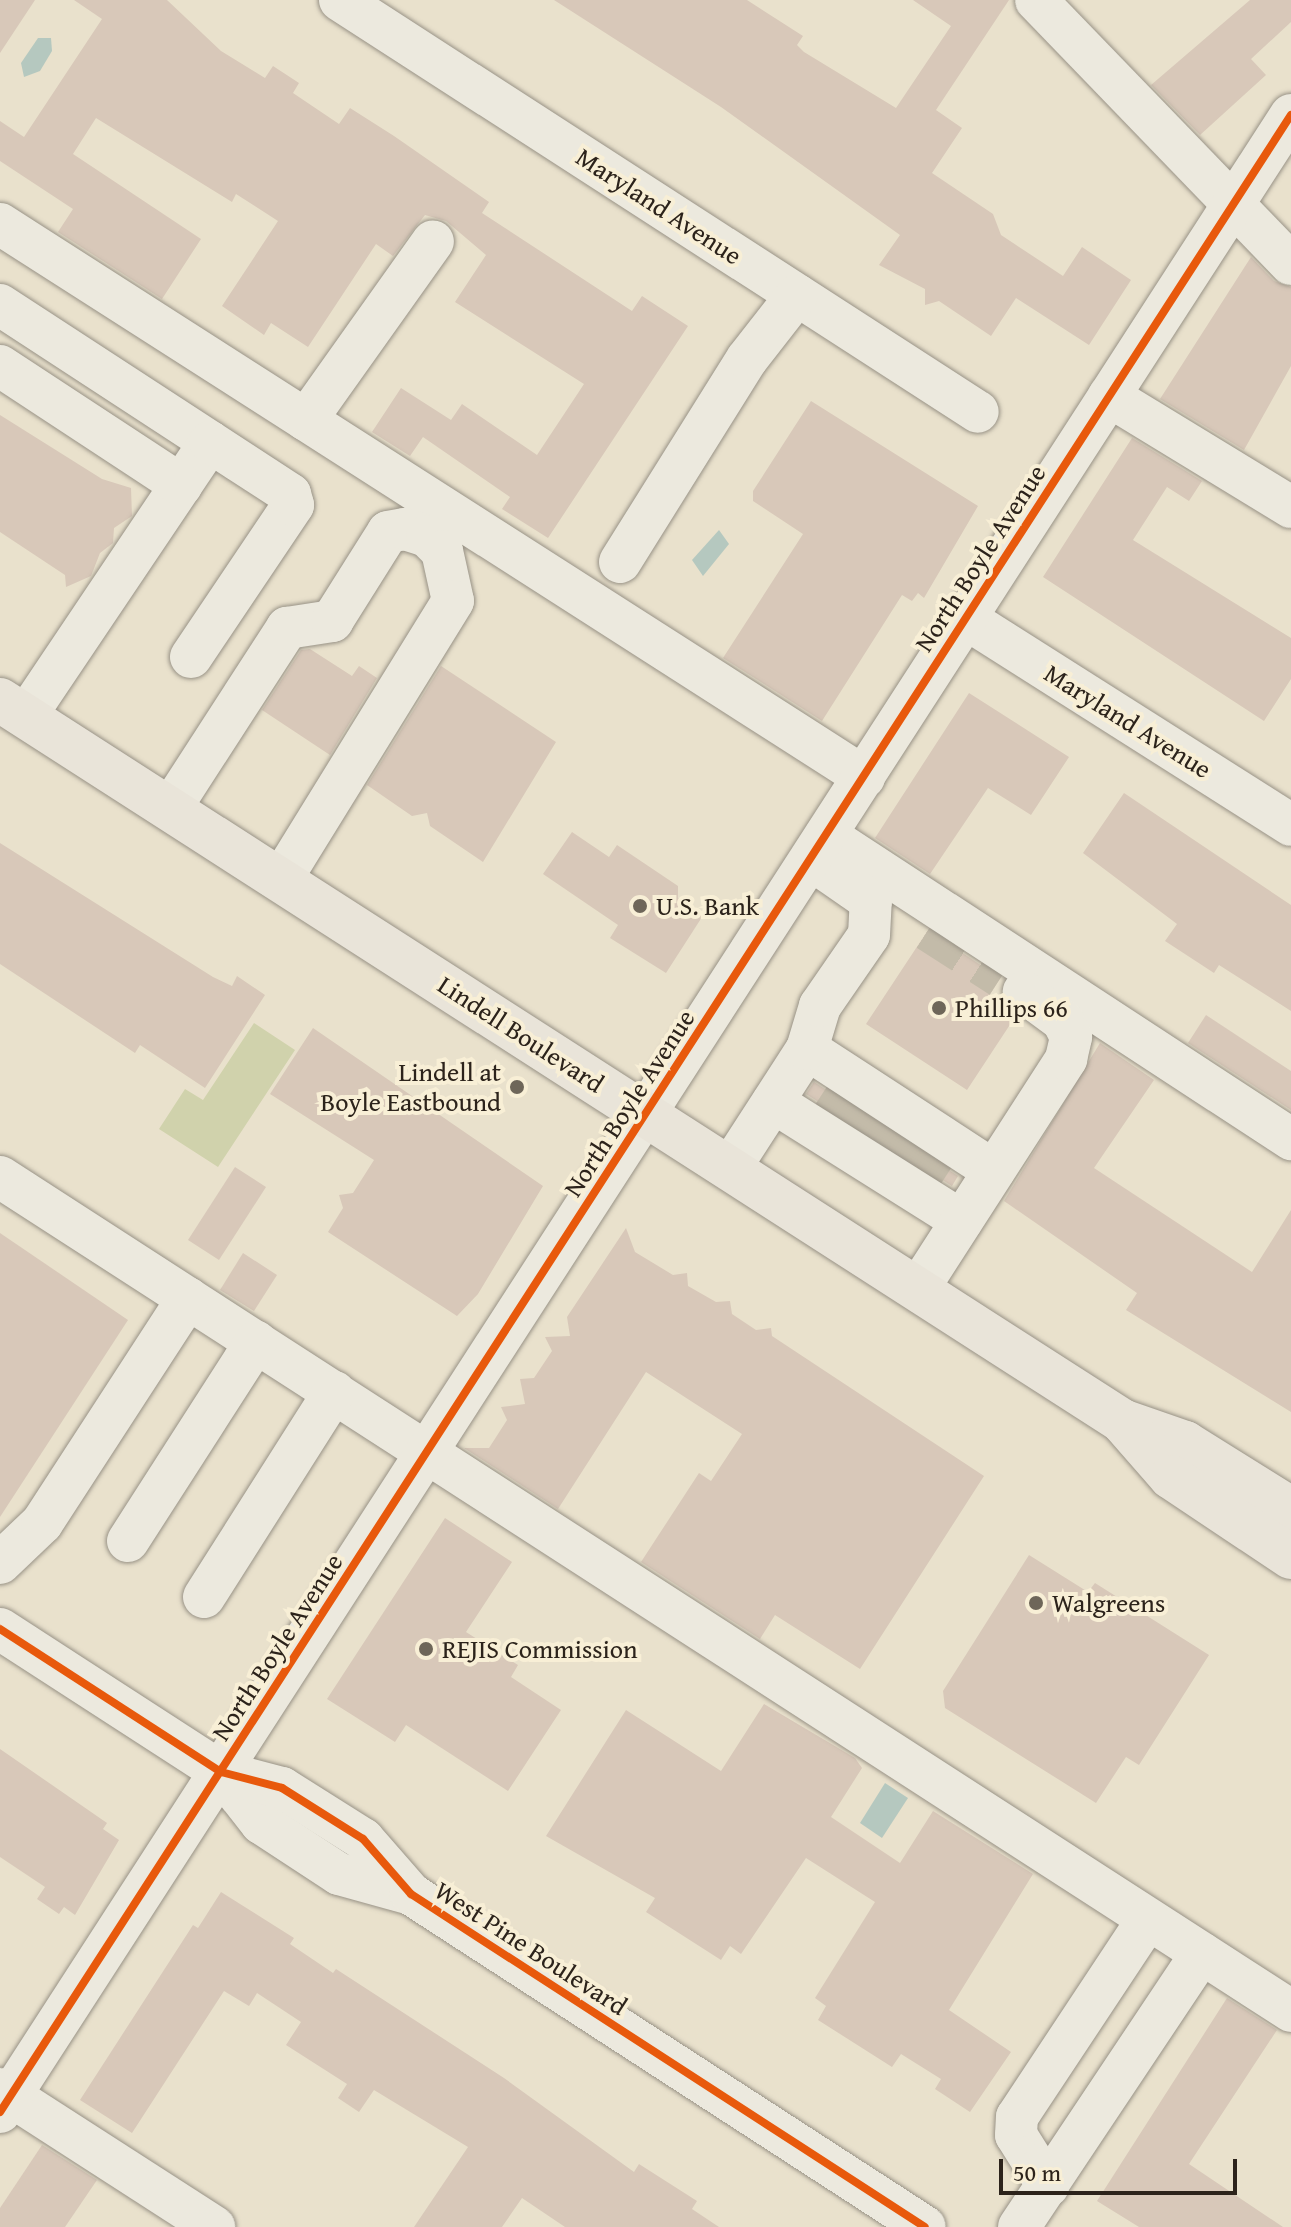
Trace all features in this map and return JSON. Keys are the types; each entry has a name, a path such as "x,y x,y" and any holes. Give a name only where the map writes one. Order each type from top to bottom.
{"main road":[{"name":"Lindell Boulevard","path":"13,708 1122,1421 1185,1443 1291,1509"},
{"name":"Lindell Boulevard","path":"1122,1421 1171,1477 1291,1557"}],"street":[{"name":"Maryland Avenue","path":"340,0 978,412"},
{"path":"1036,0 1291,264"},
{"name":"North Boyle Avenue","path":"4,2099 221,1772 1291,115"},
{"path":"0,224 864,777"},
{"path":"306,420 433,241"},
{"path":"620,562 747,359 797,295"},
{"path":"0,305 290,494 293,505 191,657"},
{"path":"0,366 181,485"},
{"path":"1109,396 1291,507"},
{"path":"13,708 210,442"},
{"path":"170,809 287,628 332,621 388,532 405,529 427,536 442,551 453,601 281,879"},
{"name":"Maryland Avenue","path":"965,618 1291,825"},
{"path":"818,847 871,901 928,930"},
{"path":"818,847 1291,1139"},
{"path":"730,1168 807,1049 820,1006 869,935 871,901"},
{"path":"918,1289 1066,1059 1071,1037 1063,1021 1001,977"},
{"path":"807,1049 962,1221"},
{"path":"773,1102 994,1171"},
{"path":"0,1177 1291,2011"},
{"path":"0,1563 42,1523 188,1298"},
{"path":"128,1541 256,1342"},
{"path":"204,1597 334,1392"},
{"name":"West Pine Boulevard","path":"0,1629 221,1772 282,1788 363,1839 411,1894 925,2227"},
{"path":"1048,2186 1016,2135 1017,2117 1148,1919"},
{"path":"1019,2227 1202,1953"},
{"path":"4,2099 214,2227"}],"green space":[{"path":"254,1023 295,1050 218,1167 159,1129 185,1089 203,1100"}],"shaded area":[{"path":"38,38 51,38 52,51 40,71 24,77 21,63"},
{"path":"719,530 729,544 703,576 692,560"},
{"path":"885,1783 908,1798 882,1838 860,1823"}],"building":[{"path":"0,0 35,0 0,53"},
{"path":"74,0 167,0 221,51 265,78 273,66 299,83 293,93 339,124 350,108 394,136 489,202 482,213 632,311 642,296 688,326 548,538 502,509 510,497 423,437 410,456 372,432 401,388 451,420 462,404 537,455 584,384 455,302 486,255 446,221 425,215 393,256 376,244 308,347 271,323 264,335 222,306 278,221 236,194 232,202 96,118 73,154 201,239 162,299 58,232 73,209 0,161 0,121 24,137 102,19"},
{"path":"554,0 747,0 803,36 797,45 804,52 896,108 951,26 913,0 1009,0 936,110 962,128 932,173 993,214 1001,235 1063,276 1082,247 1131,280 1089,345 1016,298 991,336 939,301 925,305 925,289 879,265 900,235 721,107"},
{"path":"1250,0 1291,0 1291,22 1251,59 1266,75 1200,135 1151,85"},
{"path":"1251,257 1274,281 1291,287 1291,366 1244,450 1160,399"},
{"path":"811,401 978,506 924,598 918,593 912,601 902,595 822,721 723,658 803,534 753,501 753,491"},
{"path":"0,415 102,479 131,488 132,516 114,528 113,543 100,553 91,576 66,587 65,575 0,532"},
{"path":"1132,438 1202,481 1189,501 1167,487 1133,540 1291,638 1291,679 1264,721 1043,577"},
{"path":"310,649 352,676 359,666 377,678 330,755 262,710 301,650"},
{"path":"441,666 556,742 483,862 430,826 427,813 412,816 367,785"},
{"path":"969,693 1069,757 1031,815 988,788 930,874 875,838"},
{"path":"1124,793 1291,905 1291,1011 1219,965 1214,973 1165,941 1177,924 1083,853"},
{"name":"U.S. Bank","path":"572,832 609,857 617,845 678,886 678,898 704,914 666,973 610,938 618,925 543,874"},
{"path":"0,843 213,977 232,986 237,976 265,995 205,1088 140,1045 135,1053 0,964"},
{"name":"Phillips 66","path":"928,930 1000,978 987,999 1015,1017 967,1090 866,1024"},
{"path":"1206,1015 1291,1071 1291,1110 1188,1043"},
{"path":"313,1028 543,1186 478,1294 457,1316 328,1232 343,1208 339,1195 353,1193 374,1160 270,1094"},
{"path":"1100,1043 1154,1080 1094,1168 1252,1272 1291,1210 1291,1412 1126,1310 1137,1293 1004,1201"},
{"path":"814,1082 958,1176 952,1186 806,1094"},
{"path":"235,1167 266,1187 219,1260 188,1240"},
{"path":"626,1228 635,1252 673,1275 687,1273 688,1286 716,1302 730,1301 732,1314 756,1330 771,1328 772,1336 984,1476 860,1669 775,1615 760,1639 641,1562 699,1473 711,1481 742,1434 646,1372 558,1509 464,1448 489,1448 507,1420 501,1407 525,1404 520,1379 534,1378 552,1351 545,1337 570,1336 567,1317"},
{"path":"0,1233 128,1320 0,1517"},
{"path":"243,1253 277,1275 254,1311 220,1290"},
{"name":"REJIS Commission","path":"445,1518 512,1562 466,1632 518,1665 511,1677 561,1710 508,1791 406,1725 395,1742 327,1699"},
{"name":"Walgreens","path":"1029,1555 1088,1592 1095,1583 1209,1655 1139,1765 1126,1757 1096,1803 945,1708 943,1691"},
{"path":"764,1704 855,1758 862,1768 831,1817 900,1863 933,1811 1033,1874 949,2010 1011,2052 970,2112 935,2089 941,2079 901,2054 892,2067 818,2020 826,2006 815,1998 875,1902 806,1858 741,1954 730,1946 721,1960 646,1912 655,1898 546,1836 626,1710 721,1771"},
{"path":"0,1749 107,1823 103,1829 119,1840 75,1915 64,1907 59,1914 37,1899 45,1887 0,1857"},
{"path":"221,1892 294,1938 290,1944 333,1973 336,1969 504,2078 634,2172 639,2164 697,2201 692,2209 719,2227 565,2227 522,2198 502,2227 414,2227 468,2147 374,2090 359,2112 338,2098 347,2084 286,2045 301,2022 257,1993 249,2006 224,1991 132,2133 80,2100 193,1925 198,1928"},
{"path":"1227,1998 1277,2030 1189,2164 1283,2227 1139,2227 1097,2201"},
{"path":"42,2145 97,2180 65,2227 0,2227 0,2208"}],"tunnel":[{"path":"928,930 1001,977"},
{"path":"829,1122 848,1093"},
{"path":"859,1141 878,1112"},
{"path":"888,1160 907,1131"},
{"path":"919,1179 938,1150"}],"cycle path":[{"path":"0,2112 1291,115"},
{"path":"0,1629 221,1772 282,1788 363,1839 411,1894 925,2227"}],"place":[{"name":"U.S. Bank","path":"640,906"},
{"name":"Phillips 66","path":"939,1008"},
{"name":"Lindell at Boyle Eastbound","path":"517,1087"},
{"name":"Walgreens","path":"1036,1603"},
{"name":"REJIS Commission","path":"426,1649"}]}
